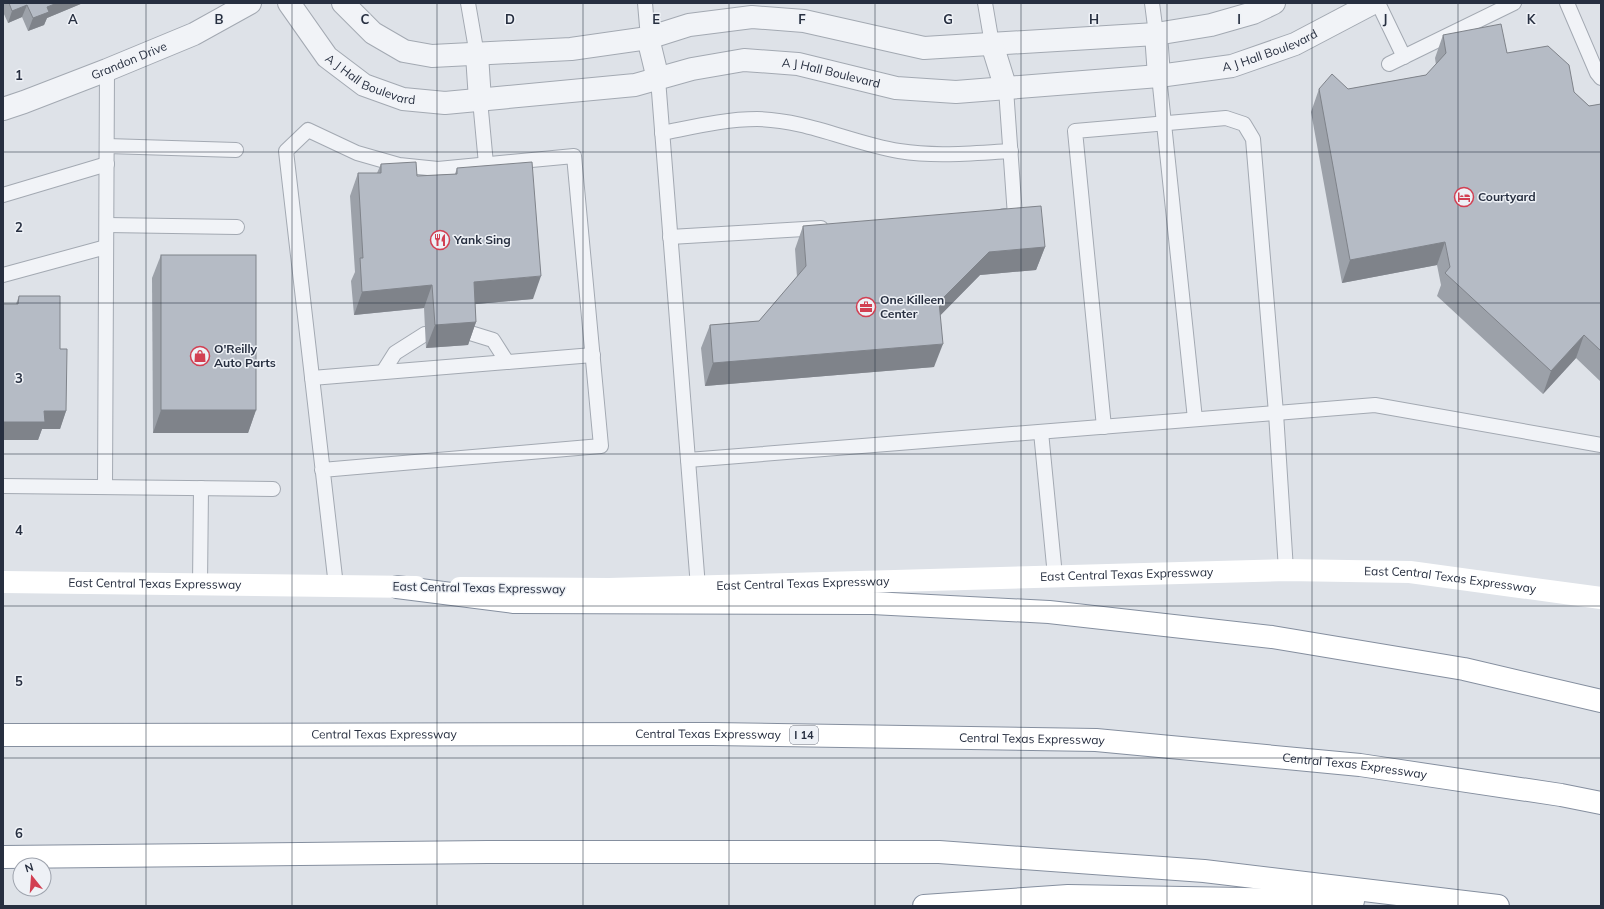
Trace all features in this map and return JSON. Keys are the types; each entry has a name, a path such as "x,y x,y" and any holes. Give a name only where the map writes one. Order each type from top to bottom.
{"main road":[{"name":"East Central Texas Expressway","path":"3,582 609,589 1286,570 1410,572 1601,598"},
{"path":"397,587 514,602 872,603 1049,612 1272,637 1464,669 1601,701"},
{"name":"Central Texas Expressway","path":"3,735 712,734 1096,740 1360,765 1561,795 1601,803"},
{"path":"3,857 487,852 939,852 1204,871 1489,904"},
{"path":"924,906 1068,896 1489,904"}],"street":[{"name":"Grandon Drive","path":"3,109 107,70 194,34 250,3"},
{"name":"A J Hall Boulevard","path":"289,3 327,57 364,85 404,99 445,103 636,85 692,69 744,60 798,64 896,88 956,92 1160,76 1239,64 1295,44 1373,3"},
{"path":"343,3 373,33 404,51 432,56 477,55 571,49 648,38 689,25 752,17 804,21 924,48 1156,34 1211,25 1253,13 1274,3"},
{"path":"1156,34 1160,76"},
{"path":"648,38 658,79"},
{"path":"992,44 1006,89"},
{"path":"477,55 480,100"}],"lane":[{"path":"468,3 477,55"},
{"path":"645,3 648,38"},
{"path":"985,3 992,44"},
{"path":"1152,3 1156,34"},
{"path":"1378,3 1404,57"},
{"path":"1389,64 1514,3"},
{"path":"1568,3 1597,73 1601,78"},
{"path":"105,487 107,70"},
{"path":"1160,76 1195,419"},
{"path":"658,79 698,587"},
{"path":"992,217 1015,216 1006,89"},
{"path":"480,100 486,164"},
{"path":"1104,427 1075,131 1226,118 1244,124 1253,138 1276,413 1286,570"},
{"path":"662,133 722,122 758,120 803,124 898,151 946,155 1011,151"},
{"path":"322,470 601,446 574,156 438,168 399,164 357,153 308,130 286,151 322,470 336,586"},
{"path":"107,146 236,150"},
{"path":"3,195 107,164"},
{"path":"107,225 236,227"},
{"path":"670,237 835,227"},
{"path":"3,275 106,246"},
{"path":"467,332 493,340 506,362"},
{"path":"383,372 395,353 425,334"},
{"path":"312,378 593,355"},
{"path":"688,460 1375,405 1601,445"},
{"path":"1041,432 1055,576"},
{"path":"3,486 273,489"},
{"path":"200,584 201,488"}],"building":[{"path":"9,3 57,3 47,7 49,12 33,18 27,5 12,11"},
{"name":"Courtyard","path":"1501,24 1507,53 1548,46 1569,65 1574,92 1589,106 1601,104 1601,351 1584,335 1551,371 1445,273 1450,267 1445,242 1350,260 1319,89 1332,74 1348,89 1426,75 1446,53 1443,35"},
{"name":"Yank Sing","path":"416,162 417,176 457,174 457,168 532,162 541,276 474,282 476,322 435,325 432,285 362,292 360,258 363,258 358,173 381,173 381,164"},
{"name":"One Killeen Center","path":"1041,206 1045,247 989,252 939,302 943,344 713,363 710,325 759,321 806,266 803,226"},
{"name":"O'Reilly Auto Parts","path":"161,255 256,255 256,410 161,410"},
{"path":"19,296 60,296 60,349 67,349 66,411 44,411 45,422 3,422 3,304 18,304"}],"place":[{"name":"Courtyard","path":"1464,197"},
{"name":"Yank Sing","path":"440,240"},
{"name":"One Killeen Center","path":"866,307"},
{"name":"O'Reilly Auto Parts","path":"200,356"}]}
